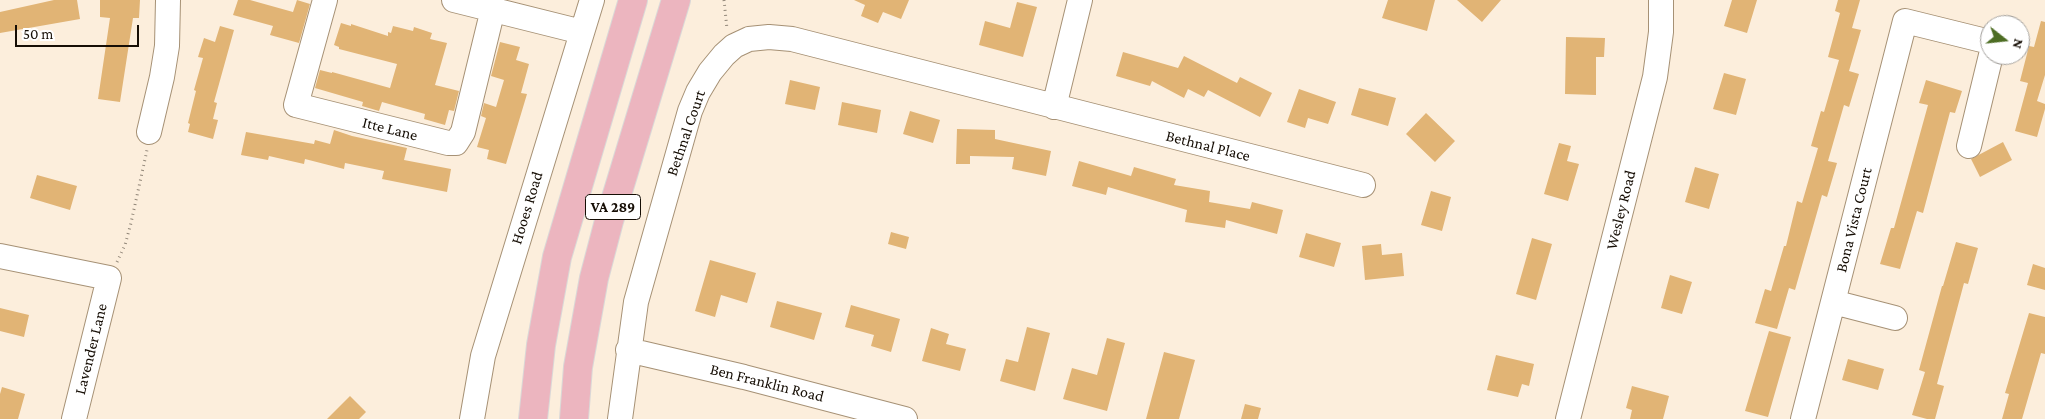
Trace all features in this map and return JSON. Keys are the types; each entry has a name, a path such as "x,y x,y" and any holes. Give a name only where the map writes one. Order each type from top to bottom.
{"main road":[{"name":"VA 289","path":"533,419 541,345 557,257 633,0"},
{"name":"VA 289","path":"574,419 578,368 594,278 609,221 676,0"}],"street":[{"path":"149,132 166,54 168,0"},
{"name":"Itte Lane","path":"325,0 296,105 448,143 456,142 463,132 493,10"},
{"path":"454,0 582,32"},
{"name":"Hooes Road","path":"472,419 483,356 592,0"},
{"path":"1054,107 1080,0"},
{"name":"Wesley Road","path":"1568,419 1655,77 1662,32 1661,0"},
{"name":"Bona Vista Court","path":"1803,419 1905,21 1980,40"},
{"name":"Bethnal Court","path":"620,419 628,350 644,268 690,111 698,92 710,72 730,49 749,39 769,36 792,39 882,63"},
{"name":"Bethnal Place","path":"882,63 1363,185"},
{"path":"1969,146 1989,65"},
{"path":"0,256 108,278"},
{"name":"Lavender Lane","path":"74,419 108,278"},
{"path":"1833,302 1895,318"},
{"name":"Ben Franklin Road","path":"628,350 744,376 906,419"}],"path":[{"path":"724,0 730,49"},
{"path":"108,278 125,244 143,173 149,132"}],"building":[{"path":"54,0 77,0 80,19 0,33 0,12"},
{"path":"100,0 140,0 139,18 133,18 120,102 98,99 110,18 100,17"},
{"path":"238,0 250,0 293,12 297,0 310,4 299,43 270,35 273,26 233,15"},
{"path":"854,0 909,0 901,19 883,12 878,23 861,16 865,5"},
{"path":"1388,0 1435,0 1427,31 1382,18"},
{"path":"1457,0 1501,0 1482,22"},
{"path":"1732,0 1757,0 1747,33 1724,26"},
{"path":"1838,0 1860,0 1852,28 1861,30 1849,71 1859,74 1849,107 1844,105 1828,161 1837,163 1827,197 1822,195 1795,290 1789,288 1777,329 1755,323 1765,289 1771,291 1784,246 1786,246 1797,201 1802,203 1818,148 1811,146 1821,111 1824,112 1839,60 1828,57 1840,13 1835,11"},
{"path":"1017,2 1037,7 1023,57 979,45 985,21 1010,28"},
{"path":"2041,21 2045,22 2045,75 2037,101 2045,104 2045,109 2037,137 2015,131 2028,83 2020,81 2024,65 2030,65 2030,46 2034,47"},
{"path":"341,23 351,26 351,24 388,36 388,32 391,33 393,26 413,31 414,27 432,33 430,39 447,43 435,85 459,91 454,111 449,110 445,125 424,119 425,114 382,102 379,111 362,106 363,102 315,88 320,70 390,88 397,64 339,49 339,47 334,45"},
{"path":"220,26 234,30 214,102 217,103 213,119 218,120 213,139 188,132 190,124 188,123 196,91 194,90 203,58 198,57 204,38 215,42"},
{"path":"1566,37 1605,38 1604,57 1596,57 1596,95 1565,94"},
{"path":"500,42 520,47 516,60 529,64 521,93 527,94 506,164 487,159 489,150 477,147 486,118 481,116 484,103 496,107 504,80 491,76"},
{"path":"1123,52 1178,68 1184,56 1237,83 1240,77 1272,93 1260,117 1208,90 1204,97 1188,89 1184,98 1152,81 1150,86 1116,76"},
{"path":"1724,73 1746,79 1736,115 1713,109"},
{"path":"790,80 820,87 815,110 785,104"},
{"path":"1926,80 1962,91 1955,113 1950,112 1923,213 1917,211 1900,269 1880,264 1891,228 1894,228 1928,105 1919,103"},
{"path":"1359,88 1396,98 1388,126 1351,115"},
{"path":"1299,89 1336,102 1328,124 1308,118 1305,128 1287,122"},
{"path":"842,102 881,110 877,133 838,125"},
{"path":"910,111 940,120 933,143 903,134"},
{"path":"1426,113 1455,141 1435,162 1406,134"},
{"path":"957,129 995,130 995,139 1051,151 1046,176 1012,169 1014,157 970,156 970,164 956,164"},
{"path":"334,130 352,136 407,148 404,160 451,169 447,192 382,179 384,171 345,163 344,169 305,159 304,164 269,156 268,160 241,155 246,132 314,144 315,140 330,144"},
{"path":"2003,142 2012,160 1980,177 1971,159"},
{"path":"1559,143 1571,146 1567,161 1579,164 1568,201 1544,194"},
{"path":"1079,161 1131,176 1134,167 1176,179 1174,185 1210,191 1209,202 1250,209 1252,202 1283,210 1277,234 1226,220 1225,228 1185,222 1187,210 1108,187 1106,195 1072,186"},
{"path":"1695,167 1719,174 1709,209 1685,202"},
{"path":"37,175 77,186 70,210 30,198"},
{"path":"1431,191 1451,197 1442,231 1421,225"},
{"path":"891,232 909,237 906,249 888,244"},
{"path":"1306,233 1341,243 1334,267 1299,257"},
{"path":"1532,238 1552,244 1536,300 1516,294"},
{"path":"1956,242 1978,248 1968,284 1964,283 1937,384 1944,386 1935,419 1927,419 1912,415 1925,372 1919,370"},
{"path":"1381,244 1382,255 1402,253 1404,276 1365,280 1362,246"},
{"path":"710,260 756,273 747,303 721,295 715,317 695,311"},
{"path":"2033,264 2045,268 2045,290 2027,285"},
{"path":"1670,275 1692,282 1682,314 1661,308"},
{"path":"777,301 822,313 814,340 770,327"},
{"path":"851,305 900,319 891,352 871,346 874,335 845,327"},
{"path":"0,308 29,315 24,337 0,331"},
{"path":"2029,313 2045,317 2045,354 2041,353 2022,419 2002,419 2009,394 2005,393"},
{"path":"1027,327 1050,333 1035,391 1000,381 1006,359 1018,362"},
{"path":"931,328 949,334 946,344 966,349 960,371 922,361"},
{"path":"1769,331 1791,337 1768,417 1745,411"},
{"path":"1107,338 1125,343 1107,411 1063,399 1072,368 1097,375"},
{"path":"1164,352 1195,360 1179,419 1146,419"},
{"path":"1496,355 1534,364 1529,386 1522,384 1518,397 1487,390"},
{"path":"1848,359 1884,369 1878,390 1842,380"},
{"path":"1632,386 1669,396 1663,419 1630,419 1632,410 1626,408"},
{"path":"2,387 25,394 18,419 0,419 0,394"},
{"path":"350,396 366,412 359,419 327,419"},
{"path":"1245,404 1261,408 1258,419 1241,419"}]}
